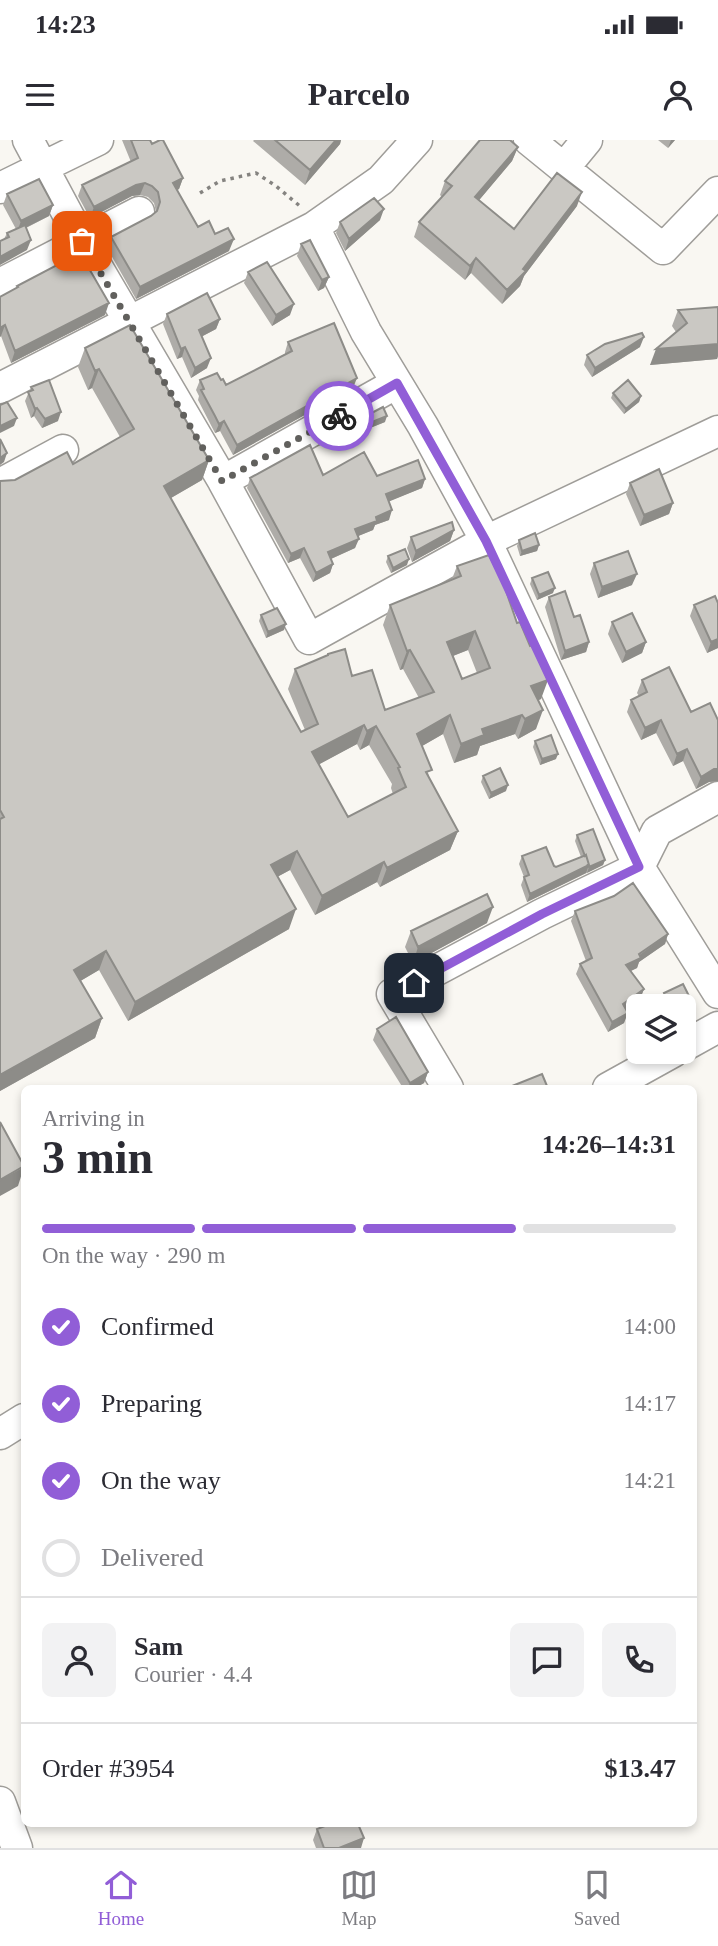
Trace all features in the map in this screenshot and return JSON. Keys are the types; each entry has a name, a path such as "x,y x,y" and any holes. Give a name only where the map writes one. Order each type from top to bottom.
{"street":[{"path":"28,140 82,241 222,481 309,639 486,541 718,431"},
{"path":"0,188 98,140"},
{"path":"0,388 319,224 380,180 417,140"},
{"path":"530,140 663,249 718,191"},
{"path":"564,168 587,140"},
{"path":"0,284 139,212"},
{"path":"319,224 366,332 486,541 639,867 718,993"},
{"path":"222,481 397,383"},
{"path":"0,484 63,450"},
{"path":"446,1085 392,994 542,914 639,867 657,831 718,797"},
{"path":"696,1039 718,1027"},
{"path":"613,1085 651,1064"},
{"path":"0,1434 21,1421"},
{"path":"0,1802 17,1848"}],"path":[{"path":"200,193 220,181 256,173 276,186 319,224"}],"building":[{"path":"131,140 150,140 152,144 163,140 183,178 173,183 198,227 209,221 215,234 228,228 234,239 140,287 111,237 157,211 160,202 158,192 145,183 136,185 94,207 82,185 138,158"},
{"path":"275,140 336,140 310,170"},
{"path":"480,140 510,140 518,147 475,197 514,229 557,173 582,192 523,269 526,271 507,290 476,258 470,266 419,222 452,186 445,181"},
{"path":"39,179 53,205 21,221 7,194"},
{"path":"374,198 384,209 349,239 340,222"},
{"path":"25,225 31,240 0,257 0,241 9,237 7,233"},
{"path":"310,240 329,277 322,280 301,244"},
{"path":"80,253 109,303 15,351 5,325 0,328 0,297"},
{"path":"267,262 294,304 276,315 248,272"},
{"path":"207,293 220,319 199,330 211,358 195,368 185,347 181,349 167,314"},
{"path":"718,307 718,344 656,349 687,323 678,310"},
{"path":"334,323 357,378 237,445 224,421 219,424 201,390 204,389 200,380 217,373 226,385 292,351 288,342"},
{"path":"130,325 209,460 164,486 301,732 318,724 295,669 328,654 345,649 352,676 372,670 385,710 434,692 410,650 407,651 390,605 461,576 457,566 489,555 504,585 517,623 520,622 548,680 531,686 543,710 525,719 522,715 482,729 484,735 461,744 450,715 417,734 432,770 426,772 458,831 387,868 384,862 322,896 297,851 271,865 296,909 135,1002 106,951 74,970 102,1018 0,1075 0,819 4,817 0,810 0,481 15,480 67,452 73,464 134,429 99,369 95,371 85,348","holes":["475,631 490,668 462,679 447,642","364,725 367,731 376,726 400,767 398,768 406,787 348,817 312,752"]},
{"path":"642,333 644,337 595,368 587,355 605,344"},
{"path":"49,380 61,412 45,419 37,408 35,409 28,392 33,390 31,387"},
{"path":"628,380 641,396 626,409 613,393"},
{"path":"7,402 17,418 0,426 0,405"},
{"path":"383,407 387,416 367,424 364,417"},
{"path":"0,439 7,453 0,458"},
{"path":"310,445 323,475 364,452 377,476 418,460 425,479 386,494 392,510 376,517 377,521 355,529 359,539 328,552 333,564 316,573 304,548 291,554 250,478"},
{"path":"659,469 673,503 644,515 630,483"},
{"path":"452,522 454,530 416,551 411,537"},
{"path":"535,533 539,545 522,551 519,540"},
{"path":"405,549 409,559 393,568 388,556"},
{"path":"628,551 637,574 602,587 594,563"},
{"path":"548,572 555,588 539,595 532,578"},
{"path":"565,591 574,617 580,615 589,642 565,651 549,597"},
{"path":"715,596 718,603 718,639 711,642 694,605"},
{"path":"277,608 286,624 268,632 261,615"},
{"path":"632,613 646,642 626,652 612,622"},
{"path":"669,667 691,712 710,703 718,720 718,769 701,777 687,749 677,754 661,720 645,728 631,700 647,692 642,680"},
{"path":"551,735 558,754 542,759 535,741"},
{"path":"500,768 508,785 491,793 483,776"},
{"path":"593,829 605,860 589,867 577,835"},
{"path":"546,847 556,867 586,855 589,865 530,894 524,877 529,875 522,856"},
{"path":"633,883 668,934 639,954 641,958 626,965 644,989 637,994 626,994 626,1002 623,1004 626,1014 612,1022 580,964 592,958 575,911 614,896"},
{"path":"487,894 493,907 418,947 411,931"},
{"path":"683,984 688,994 665,994"},
{"path":"396,1017 428,1072 410,1083 377,1029"},
{"path":"542,1074 547,1085 514,1085"},
{"path":"0,1122 21,1160 21,1168 0,1180"},
{"path":"359,1827 364,1838 339,1848 324,1848 317,1829"}],"way so far":[{"path":"82,241 222,481 339,416"}],"route":[{"path":"339,416 397,383 486,541 639,867 542,914 414,983"}]}
